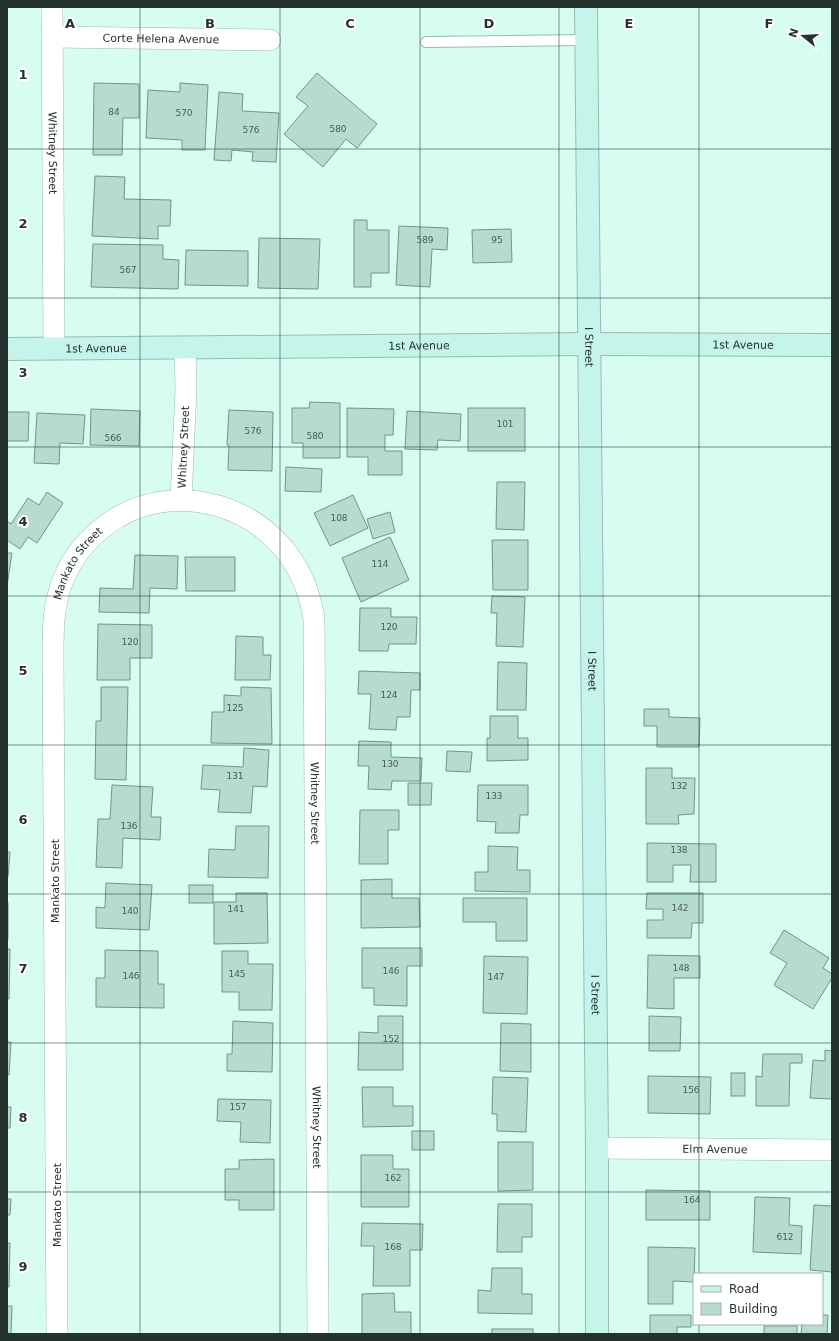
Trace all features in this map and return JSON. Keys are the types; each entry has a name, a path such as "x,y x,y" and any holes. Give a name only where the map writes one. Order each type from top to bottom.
{"street":[{"name":"Whitney Street","path":"52,7 54,348"},
{"name":"I Street","path":"586,7 597,1148 597,1334"},
{"name":"Corte Helena Avenue","path":"52,36 270,40"},
{"name":"1st Avenue","path":"7,349 184,349 589,344 832,345"},
{"name":"Whitney Street","path":"184,349 186,390 181,499 202,501 223,506 249,519 277,540 298,568 311,601 314,618 318,1334"},
{"name":"Mankato Street","path":"57,1334 53,622 56,603 70,566 80,550 93,535 114,520 143,506 162,501 181,499"},
{"name":"Elm Avenue","path":"597,1148 832,1150"}],"lane":[{"path":"426,42 586,40"}],"building":[{"path":"317,73 377,124 357,148 346,139 323,167 284,134 308,106 296,97"},
{"path":"94,83 139,84 139,118 123,118 122,155 93,155"},
{"path":"180,83 208,85 205,150 182,150 182,140 146,138 148,90 180,92"},
{"path":"219,92 243,94 242,111 279,113 276,162 252,161 253,152 232,150 231,161 214,160"},
{"path":"95,176 125,177 124,199 171,200 170,226 158,226 158,239 92,236"},
{"path":"354,220 367,220 367,230 389,230 389,273 371,273 371,287 354,287"},
{"path":"399,226 448,228 447,250 432,249 430,287 396,285"},
{"path":"511,229 512,262 473,263 472,230"},
{"path":"259,238 320,239 318,289 258,288"},
{"path":"93,244 163,245 163,259 179,260 178,289 91,287"},
{"path":"186,250 248,251 248,286 185,285"},
{"path":"310,402 340,403 340,458 303,458 303,443 292,443 292,408 309,408"},
{"path":"347,408 394,409 393,435 385,435 385,451 402,451 402,475 368,475 368,457 347,457"},
{"path":"468,408 525,408 525,451 468,451"},
{"path":"91,409 140,411 139,446 90,445"},
{"path":"229,410 273,412 272,471 228,470 229,445 227,445"},
{"path":"407,411 461,414 460,441 438,440 437,450 405,449"},
{"path":"7,412 29,412 28,441 7,441"},
{"path":"37,413 85,415 83,444 60,443 59,464 34,463"},
{"path":"286,467 322,469 321,492 285,491"},
{"path":"497,482 525,482 524,530 496,529"},
{"path":"47,492 63,503 37,543 28,537 20,549 7,540 7,521 11,524 28,498 39,505"},
{"path":"353,495 368,528 330,546 314,513"},
{"path":"390,512 395,532 373,539 367,519"},
{"path":"390,537 409,580 361,602 342,558"},
{"path":"492,540 528,540 528,590 493,590"},
{"path":"7,553 12,553 7,586"},
{"path":"135,555 178,556 177,589 150,588 149,613 99,612 100,588 133,589"},
{"path":"185,557 235,557 235,591 186,591"},
{"path":"492,596 525,597 523,647 496,646 497,613 491,613"},
{"path":"360,608 391,608 391,617 417,617 416,644 389,644 388,651 359,651"},
{"path":"98,624 152,625 152,658 130,658 130,680 97,680"},
{"path":"236,636 263,637 263,655 271,655 270,680 235,680"},
{"path":"498,662 527,663 526,710 497,710"},
{"path":"359,671 420,673 420,690 411,690 410,717 397,717 396,730 369,729 371,694 358,694"},
{"path":"101,687 128,687 126,780 95,779 96,721 101,721"},
{"path":"241,687 271,688 272,744 211,743 212,712 224,712 224,695 241,696"},
{"path":"644,709 669,709 669,717 700,718 699,747 657,747 657,726 644,726"},
{"path":"490,716 518,716 518,738 528,738 528,760 487,761 487,738 490,738"},
{"path":"359,741 391,742 391,757 422,758 421,781 392,781 391,790 368,789 369,766 358,766"},
{"path":"244,748 269,750 267,787 253,786 251,813 218,812 220,790 201,789 203,765 243,767"},
{"path":"447,751 472,752 470,772 446,771"},
{"path":"646,768 672,768 672,778 695,778 694,814 678,815 679,824 646,824"},
{"path":"408,783 432,783 431,805 408,805"},
{"path":"112,785 153,787 151,817 161,817 160,840 123,838 122,868 96,867 98,819 110,819"},
{"path":"478,785 528,785 528,815 520,815 519,833 495,833 496,822 477,821"},
{"path":"360,810 399,810 399,830 388,830 388,864 359,864"},
{"path":"236,826 269,826 268,878 208,877 209,849 235,850"},
{"path":"647,843 716,844 716,882 690,882 691,865 673,865 673,882 647,882"},
{"path":"488,846 518,847 517,870 530,870 530,892 475,891 475,872 488,872"},
{"path":"7,852 10,852 8,877 7,877"},
{"path":"392,879 392,898 419,898 420,927 361,928 361,880"},
{"path":"106,883 152,885 149,930 96,928 96,907 105,908"},
{"path":"189,885 213,885 213,903 189,903"},
{"path":"236,893 267,893 268,943 214,944 214,902 236,902"},
{"path":"647,893 703,893 703,923 692,923 691,938 647,938 647,920 663,920 663,909 646,909"},
{"path":"463,898 527,898 527,941 496,941 496,922 463,922"},
{"path":"8,903 8,939 7,939"},
{"path":"784,930 829,958 823,968 832,974 832,978 813,1009 774,985 787,963 770,953"},
{"path":"362,948 422,948 422,966 407,966 407,1006 374,1005 374,988 362,988"},
{"path":"7,949 10,949 9,999 7,999"},
{"path":"105,950 158,951 158,984 164,984 164,1008 96,1007 96,978 105,978"},
{"path":"222,951 248,951 248,964 273,964 272,1010 239,1010 239,992 222,992"},
{"path":"648,955 700,956 700,978 674,978 674,1009 647,1008"},
{"path":"484,956 528,957 527,1014 483,1013"},
{"path":"378,1016 403,1016 403,1070 358,1070 359,1032 378,1033"},
{"path":"649,1016 681,1017 680,1051 649,1051"},
{"path":"233,1021 273,1023 272,1072 227,1071 227,1054 232,1054"},
{"path":"501,1023 531,1024 531,1072 500,1071"},
{"path":"7,1042 11,1042 9,1075 7,1075"},
{"path":"825,1050 832,1051 832,1099 810,1098 813,1060 825,1061"},
{"path":"763,1054 802,1054 802,1063 790,1063 789,1106 756,1106 756,1076 762,1077"},
{"path":"731,1073 745,1073 745,1096 731,1096"},
{"path":"648,1076 711,1077 710,1114 648,1113"},
{"path":"493,1077 528,1078 526,1132 497,1131 497,1114 492,1114"},
{"path":"362,1087 393,1087 393,1106 413,1106 413,1126 363,1127"},
{"path":"218,1099 271,1100 270,1143 240,1142 241,1122 217,1121"},
{"path":"7,1107 11,1107 10,1128 7,1128"},
{"path":"412,1131 434,1131 434,1150 412,1150"},
{"path":"498,1142 533,1142 533,1190 498,1191"},
{"path":"361,1155 393,1155 393,1169 409,1169 409,1207 361,1207"},
{"path":"274,1159 274,1210 239,1210 239,1200 225,1200 225,1169 239,1169 239,1160"},
{"path":"646,1190 710,1191 710,1220 646,1220"},
{"path":"755,1197 790,1198 789,1225 802,1226 801,1254 753,1252"},
{"path":"7,1199 11,1199 10,1215 7,1215"},
{"path":"498,1204 532,1204 532,1237 522,1237 522,1252 497,1252"},
{"path":"814,1205 832,1206 832,1272 810,1270"},
{"path":"362,1223 423,1224 422,1250 410,1250 410,1286 373,1286 374,1246 361,1246"},
{"path":"7,1243 10,1243 9,1287 7,1287"},
{"path":"648,1247 695,1248 693,1282 673,1281 673,1304 648,1304"},
{"path":"492,1268 522,1268 522,1294 532,1294 532,1314 478,1313 478,1290 491,1291"},
{"path":"394,1293 395,1312 411,1312 411,1334 362,1334 362,1294"},
{"path":"7,1306 12,1306 11,1334 7,1334"},
{"path":"650,1315 691,1315 691,1327 677,1327 677,1334 650,1334"},
{"path":"823,1315 828,1315 827,1334 801,1334 802,1325 823,1325"},
{"path":"764,1326 797,1326 797,1334 764,1334"},
{"path":"492,1329 533,1329 533,1334 492,1334"}]}
